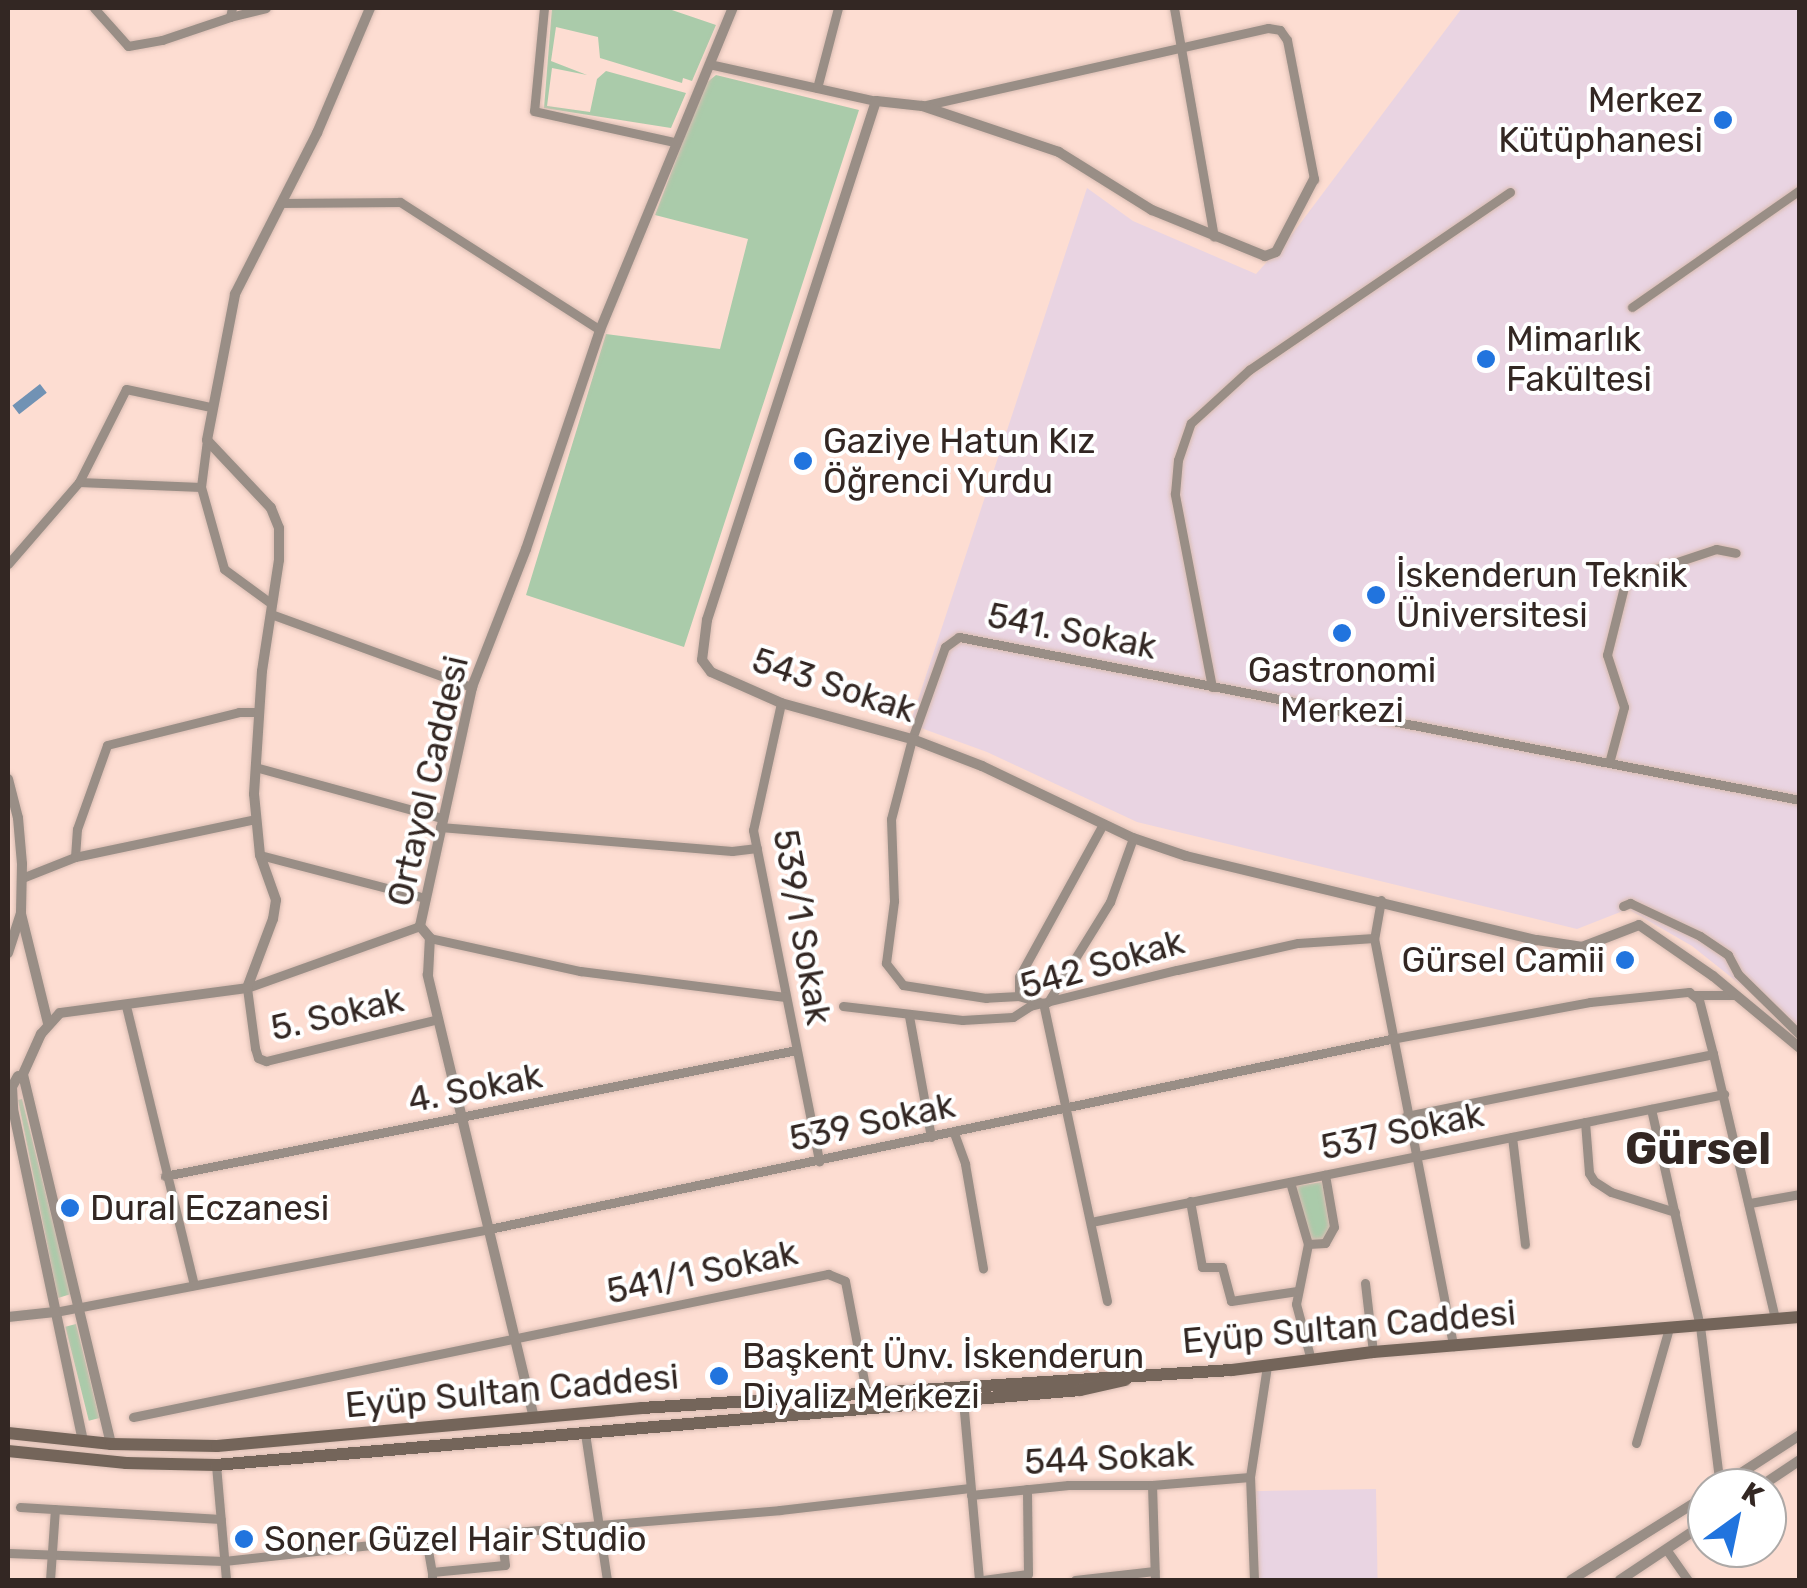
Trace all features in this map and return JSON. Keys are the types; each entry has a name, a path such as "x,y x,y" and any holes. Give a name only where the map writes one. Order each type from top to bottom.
{"main road":[{"name":"Eyüp Sultan Caddesi","path":"8,1434 111,1444 218,1446 866,1392 1268,1366 1373,1352 1800,1318"},
{"path":"8,1451 126,1464 216,1466 1080,1390 1130,1376"}],"street":[{"path":"94,8 128,46 162,40 231,12 266,8"},
{"path":"370,8 351,59 234,294 211,407 201,487 224,569 272,609 472,687"},
{"path":"544,8 534,110 674,142"},
{"name":"Ortayol Caddesi","path":"534,1418 428,976 430,938 420,926 472,687 526,549 600,330 674,142 733,8"},
{"path":"817,88 838,8"},
{"path":"1174,8 1214,237"},
{"path":"710,64 876,101 922,106 1059,152 1152,210 1265,256 1276,252 1314,179 1287,40 1280,30 1268,28 922,106"},
{"name":"543 Sokak","path":"876,101 707,620 702,660 711,672 781,702 912,739 982,766 1132,838 1186,856 1537,940 1582,947 1638,926 1735,995 1800,1048"},
{"path":"1632,307 1800,190"},
{"path":"1212,688 1175,494 1178,460 1191,423 1249,370 1510,192"},
{"path":"282,204 400,202 600,330"},
{"path":"8,564 79,482 126,389 211,407"},
{"path":"207,440 276,517 280,540 258,712 255,768 260,855 275,908 246,988"},
{"path":"79,482 201,487"},
{"path":"1609,763 1624,707 1607,655 1626,579 1716,549 1736,553"},
{"name":"541. Sokak","path":"1046,1002 1019,996 986,998 903,985 886,963 894,901 891,820 912,739 945,647 959,637 1800,800"},
{"name":"539/1 Sokak","path":"781,702 753,830 820,1162"},
{"path":"75,857 78,829 101,751 107,745 239,712 258,712"},
{"path":"255,768 441,822 732,851 756,848"},
{"path":"8,779 22,878 21,913 48,1024"},
{"path":"22,878 75,857 255,819"},
{"path":"1019,996 1019,978 1103,824"},
{"path":"1107,1301 1046,1002 1110,902 1132,838"},
{"path":"260,855 425,898"},
{"path":"1381,900 1374,938 1454,1346"},
{"path":"1623,906 1630,903 1728,955 1738,974 1800,1035"},
{"path":"8,953 21,913"},
{"path":"83,1442 13,1109 16,1074 48,1024 64,1012 246,988 420,926"},
{"path":"430,938 580,971 786,997"},
{"name":"542 Sokak","path":"843,1006 909,1016 1012,1017 1046,1002 1298,944 1374,938"},
{"name":"5. Sokak","path":"246,988 255,1048 258,1058 266,1062 438,1019"},
{"name":"539 Sokak","path":"54,1312 820,1162 1391,1039 1590,1002 1735,995"},
{"path":"1696,997 1724,1094 1775,1320"},
{"path":"126,1006 194,1284"},
{"path":"909,1016 931,1137"},
{"name":"4. Sokak","path":"165,1176 796,1050"},
{"path":"1406,1116 1713,1054"},
{"path":"16,1074 81,1308 111,1444"},
{"name":"537 Sokak","path":"1092,1222 1724,1094"},
{"path":"1651,1110 1700,1326 1717,1468"},
{"path":"1585,1122 1589,1173 1594,1182 1611,1192 1675,1212"},
{"path":"954,1133 965,1164 984,1268"},
{"path":"1512,1136 1525,1244"},
{"path":"1308,1244 1325,1242 1334,1227 1325,1175"},
{"path":"1290,1182 1308,1244 1297,1291 1311,1360"},
{"path":"1750,1203 1800,1194"},
{"path":"1190,1201 1202,1267 1222,1268 1231,1300 1297,1291"},
{"name":"541/1 Sokak","path":"518,1340 834,1275 846,1281 866,1392"},
{"path":"1365,1283 1373,1352"},
{"path":"8,1317 54,1312"},
{"path":"1636,1444 1669,1328"},
{"path":"133,1417 518,1340"},
{"path":"1254,1580 1250,1478 1268,1366"},
{"path":"963,1400 981,1580 1028,1574 1027,1489"},
{"path":"585,1433 607,1580"},
{"path":"1749,1468 1800,1434"},
{"path":"216,1466 226,1580"},
{"name":"544 Sokak","path":"432,1576 505,1565 501,1533 971,1491 1250,1478"},
{"path":"1074,1580 1155,1576 1152,1485"},
{"path":"20,1508 220,1519"},
{"path":"1572,1580 1687,1508"},
{"path":"50,1580 48,1556 55,1510"},
{"path":"1620,1580 1687,1535"},
{"path":"8,1554 224,1561 426,1538 432,1576"},
{"path":"1666,1549 1688,1580"}],"shaded area":[{"name":"İskenderun Teknik Üniversitesi","path":"1462,8 1799,8 1799,1040 1761,1001 1692,946 1628,909 1577,929 1137,822 987,752 910,724 1087,188 1133,221 1256,274 1293,233"},
{"path":"1376,1489 1378,1580 1253,1580 1251,1491"}],"green space":[{"path":"552,8 666,8 716,25 692,81 683,78 682,83 600,58 598,37 556,27 551,61 587,75 552,68 547,106 590,112 597,79 606,71 686,93 671,128 544,108"},
{"path":"716,75 859,110 684,647 526,595 606,334 720,349 748,239 655,215 705,84"},
{"path":"22,1099 71,1294 58,1298 18,1100"},
{"path":"1322,1182 1330,1229 1325,1239 1311,1241 1296,1186"},
{"path":"76,1324 99,1418 89,1421 65,1327"}],"water":[{"path":"40,384 47,393 19,414 12,406"}],"place":[{"name":"Merkez Kütüphanesi","path":"1723,120"},
{"name":"Mimarlık Fakültesi","path":"1486,359"},
{"name":"Gaziye Hatun Kız Öğrenci Yurdu","path":"803,461"},
{"name":"İskenderun Teknik Üniversitesi","path":"1376,595"},
{"name":"Gastronomi Merkezi","path":"1342,633"},
{"name":"Gürsel Camii","path":"1625,960"},
{"name":"Dural Eczanesi","path":"70,1208"},
{"name":"Başkent Ünv. İskenderun Diyaliz Merkezi","path":"719,1376"},
{"name":"Soner Güzel Hair Studio","path":"244,1539"}],"district":[{"name":"Gürsel","path":"1698,1149"}]}
